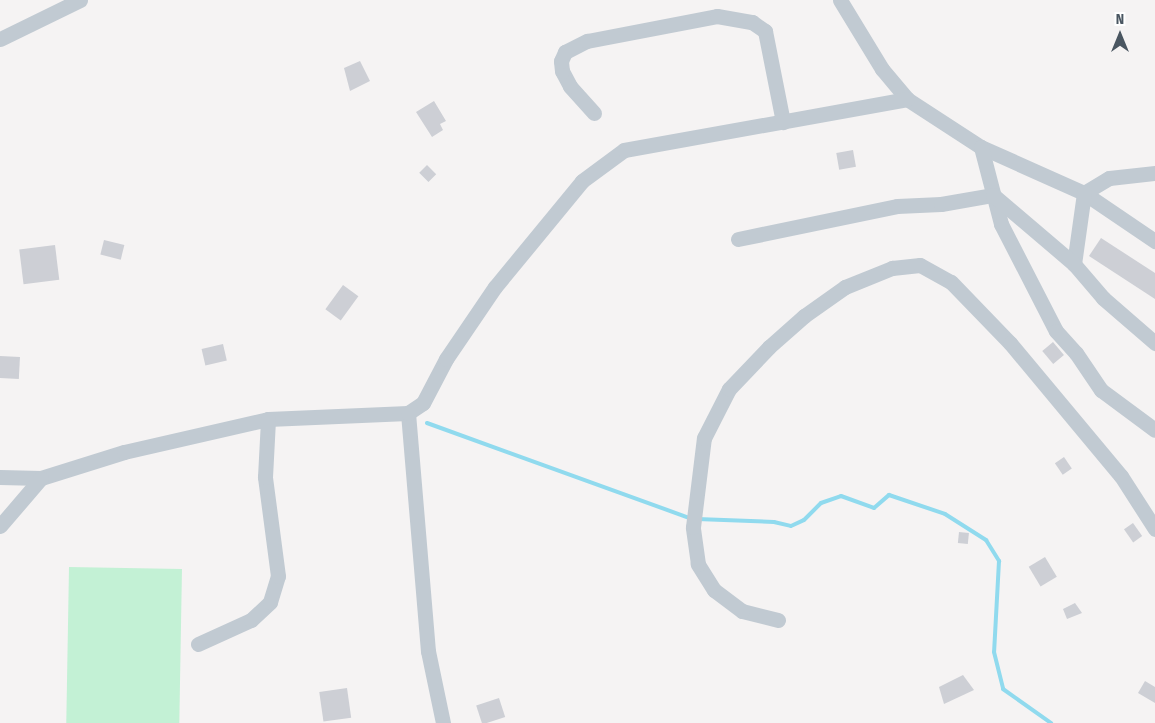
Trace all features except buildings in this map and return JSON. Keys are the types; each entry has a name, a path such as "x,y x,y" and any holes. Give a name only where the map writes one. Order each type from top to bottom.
{"street":[{"path":"0,40 80,0"},
{"path":"840,0 882,69 907,99 981,147 1084,193 1155,241"},
{"path":"594,113 570,86 562,71 560,61 565,52 587,41 718,16 752,22 765,32 783,122"},
{"path":"0,478 41,478 124,452 268,420 408,413 423,402 467,326 495,288 582,181 610,160 639,146 907,99"},
{"path":"981,147 1001,224 1056,331 1076,353 1101,390 1155,430"},
{"path":"1084,193 1109,178 1155,174"},
{"path":"1074,264 1084,193"},
{"path":"738,239 896,206 940,204 993,195"},
{"path":"993,195 1074,264 1103,298 1155,343"},
{"path":"778,620 742,611 714,590 698,564 693,527 697,481 704,438 729,389 746,370 804,316 845,288 892,268 920,265 951,282 1010,343 1121,476 1153,523"},
{"path":"408,413 428,651 443,723"},
{"path":"198,644 251,620 270,602 278,576 265,477 268,420"},
{"path":"0,526 41,478"}],"green space":[{"path":"69,567 182,569 179,723 66,723"}],"waterway":[{"path":"427,423 690,518"},
{"path":"697,519 774,522 791,526 804,520 821,503 841,496 874,508 889,495 945,514 986,540 999,561 994,652 1003,689 1051,723"}]}
